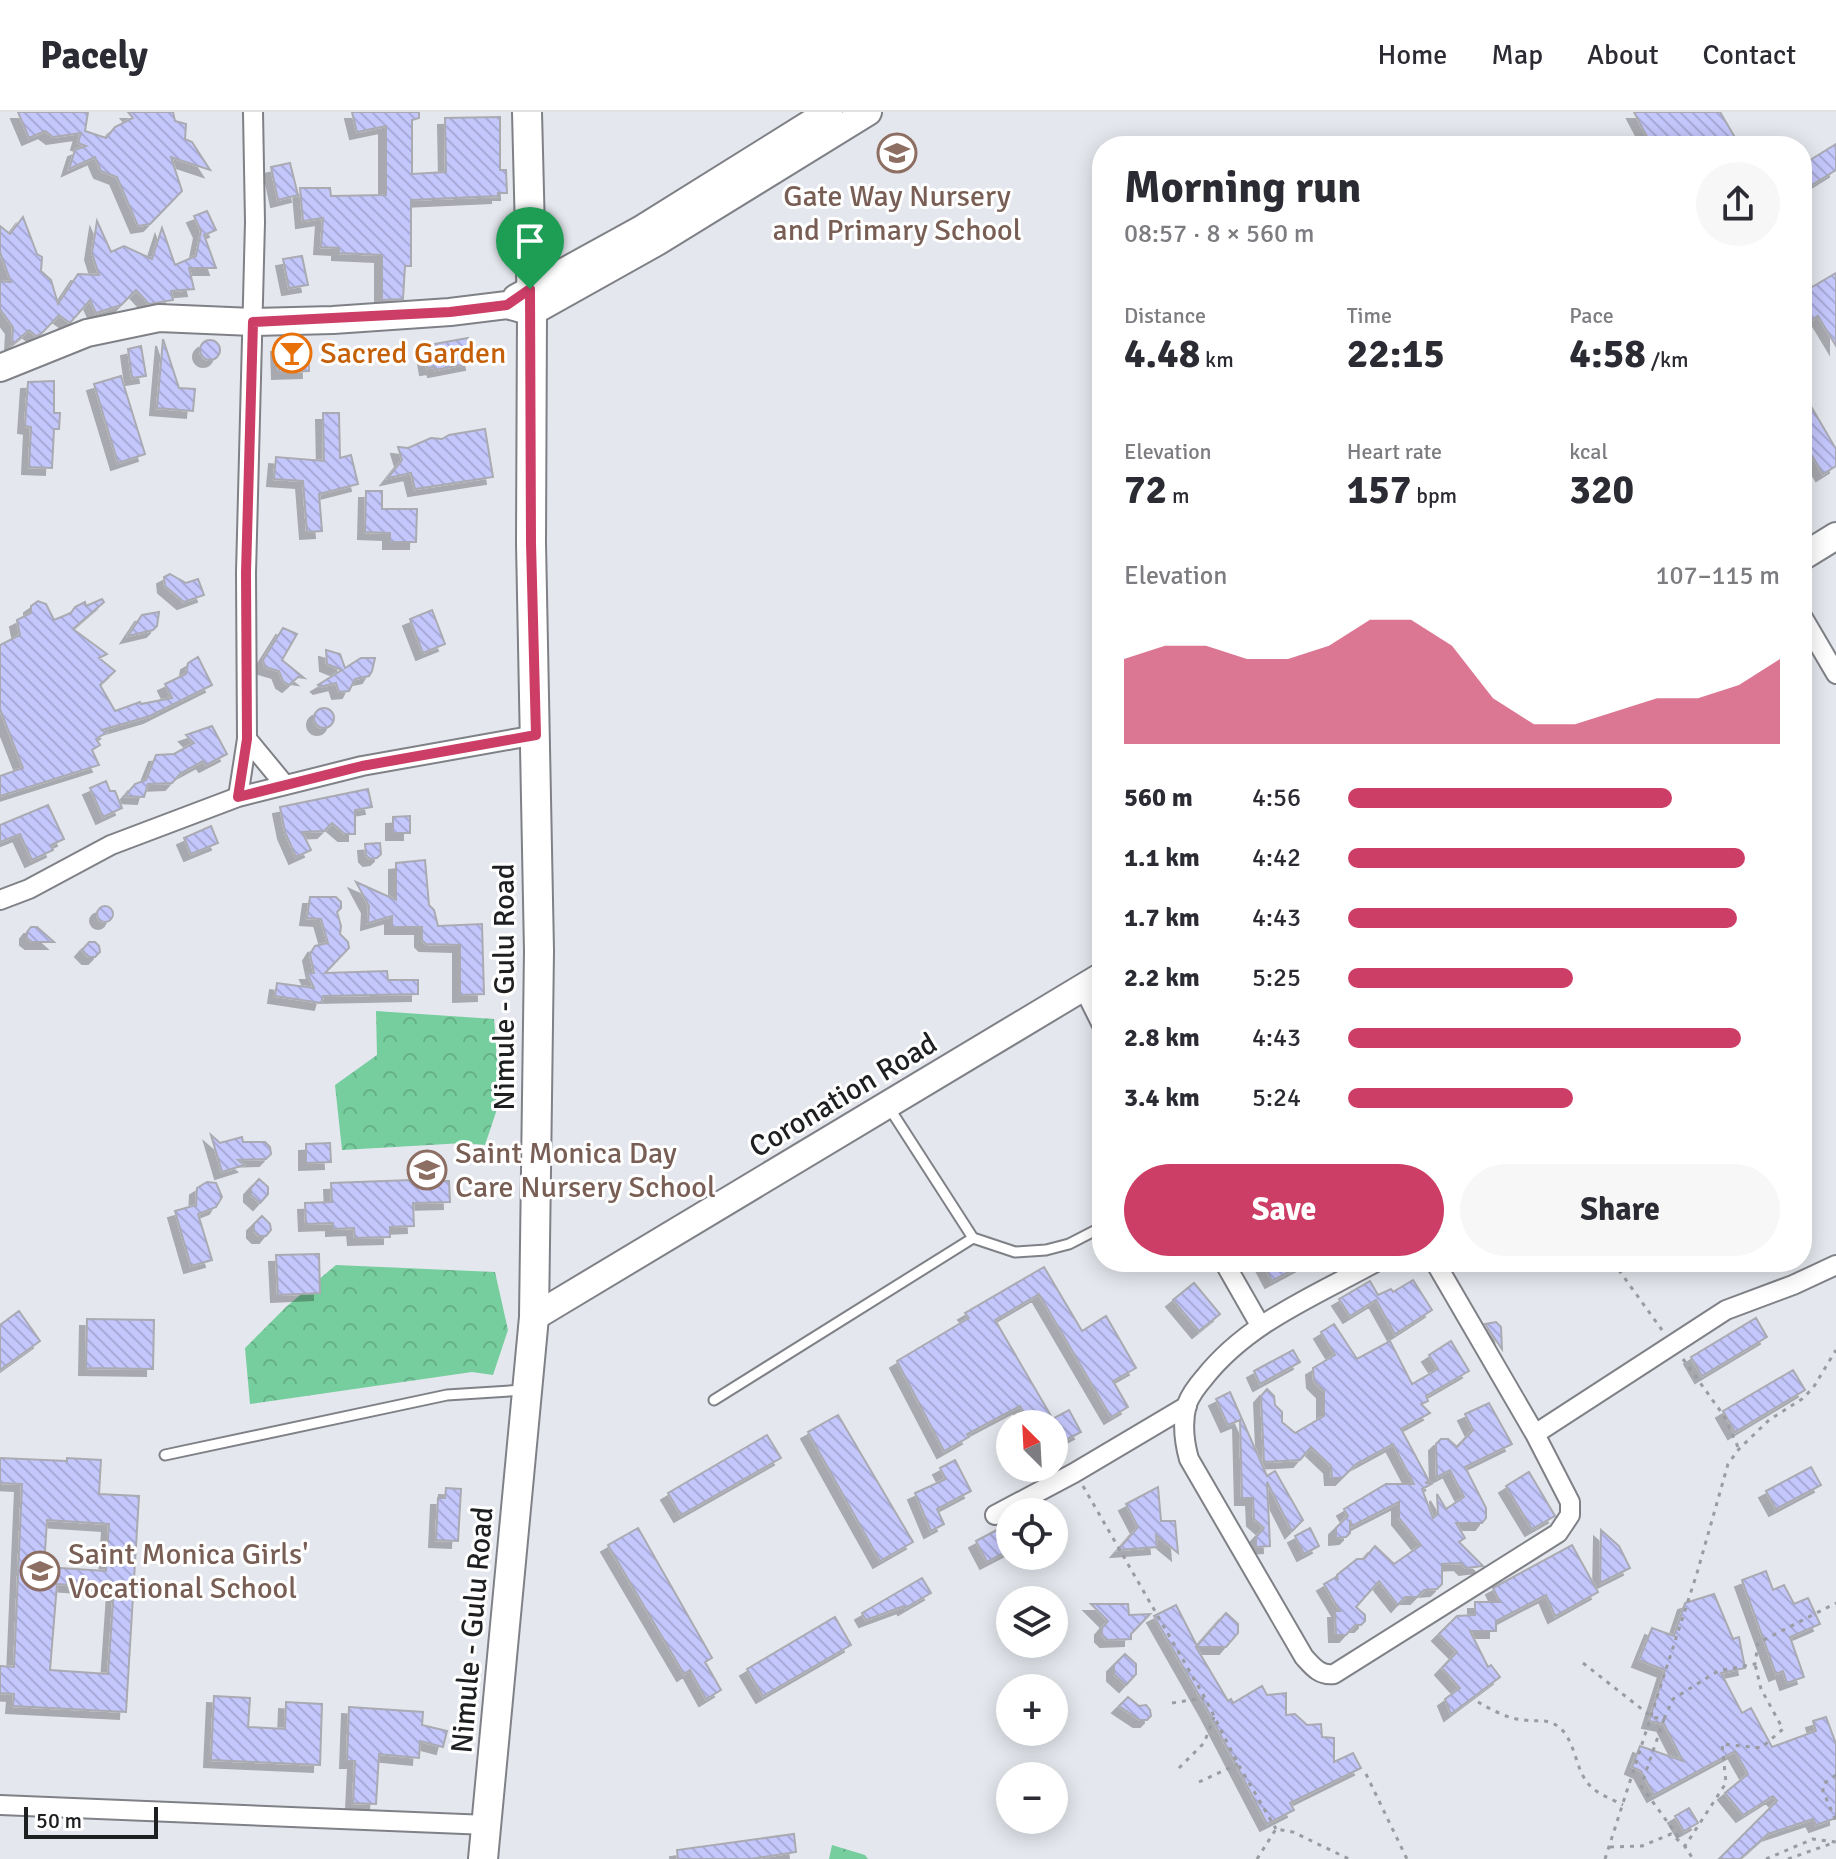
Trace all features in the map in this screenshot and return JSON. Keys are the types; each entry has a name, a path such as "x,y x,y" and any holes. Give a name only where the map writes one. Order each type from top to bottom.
{"main road":[{"name":"Nimule - Gulu Road","path":"483,1859 534,1317 539,951 523,302 527,112"}],"street":[{"path":"238,797 247,739 246,573 255,222 253,112"},
{"path":"523,302 829,112"},
{"path":"0,368 87,333 159,318 253,322 436,313 523,302 657,242 868,112"},
{"path":"1812,551 1836,536"},
{"path":"1812,633 1836,674"},
{"path":"0,900 29,889 111,845 238,797 362,766 536,735"},
{"path":"247,739 285,785"},
{"name":"Coronation Road","path":"534,1317 1092,983"},
{"path":"1535,1434 1726,1310 1836,1265"},
{"path":"1230,1272 1260,1325"},
{"path":"1358,1272 1260,1325 1230,1348 1192,1393 1184,1428 1189,1459 1304,1657 1316,1671 1328,1675 1558,1533 1570,1515 1570,1502 1535,1434 1441,1272"},
{"path":"995,1515 1074,1473 1187,1406"},
{"path":"0,1805 488,1825"}],"lane":[{"path":"888,1106 973,1238 1015,1252 1046,1250 1069,1244 1092,1232"},
{"path":"714,1400 973,1238"},
{"path":"165,1455 447,1395 529,1389"}],"path":[{"path":"1605,1859 1697,1573 1728,1464 1769,1420 1802,1399 1813,1388 1836,1350"},
{"path":"1074,1473 1205,1698 1238,1764 1276,1829 1293,1832 1349,1859"},
{"path":"1685,1846 1726,1783 1722,1744 1761,1748 1783,1729 1761,1689 1755,1664 1758,1643 1836,1603"},
{"path":"1583,1663 1652,1717 1664,1719"},
{"path":"1693,1859 1641,1786 1673,1699 1718,1671 1755,1664"},
{"path":"1172,1703 1205,1698"},
{"path":"1478,1702 1495,1712 1524,1721 1540,1719 1559,1728 1566,1735 1590,1787 1623,1805"},
{"path":"1179,1768 1204,1743 1214,1717"},
{"path":"1199,1782 1238,1764"},
{"path":"1366,1774 1407,1859"},
{"path":"1836,1775 1823,1784 1823,1791 1836,1821"},
{"path":"1257,1859 1276,1829"},
{"path":"1610,1847 1642,1846 1671,1834 1685,1846"},
{"path":"1766,1859 1813,1839 1833,1843"},
{"path":"1788,1859 1833,1843"}],"green space":[{"path":"376,1011 494,1019 500,1100 485,1145 464,1143 342,1150 335,1085 377,1055"},
{"path":"336,1265 495,1272 508,1330 493,1375 472,1372 250,1404 245,1348 286,1307"},
{"path":"832,1845 865,1855 868,1859 829,1859"}],"building":[{"path":"18,112 88,112 85,131 106,138 115,127 133,118 128,112 173,112 175,121 186,124 185,139 192,142 210,170 171,157 182,191 150,224 138,226 117,177 101,171 95,157 69,169 75,150 86,146 78,143 81,133 53,137 45,131 29,138"},
{"path":"352,112 419,112 419,118 412,120 412,174 446,172 445,118 500,117 500,170 506,170 507,193 411,200 411,266 405,266 403,299 382,300 382,255 339,253 339,248 321,247 323,218 303,221 300,188 330,188 331,196 386,195 386,126 357,132"},
{"path":"1634,112 1720,112 1734,136 1647,136"},
{"path":"1836,144 1836,170 1812,185 1812,159"},
{"path":"290,163 298,195 278,200 271,167"},
{"path":"207,211 216,230 204,235 216,268 189,268 194,289 171,291 173,300 149,304 136,290 121,305 96,313 90,300 70,323 59,315 41,334 36,336 29,330 12,345 13,327 0,309 0,281 11,282 0,252 0,226 10,234 23,217 37,254 42,257 41,271 51,280 58,304 78,274 99,275 92,253 97,221 111,252 124,246 152,259 162,228 175,265 196,256 201,231 194,216"},
{"path":"302,256 308,285 289,288 283,259"},
{"path":"1836,273 1836,346 1818,316 1812,320 1812,287"},
{"path":"468,338 472,363 435,370 434,367 427,368 423,346"},
{"path":"163,339 179,388 195,389 193,411 157,408"},
{"path":"210,340 217,343 220,350 217,357 210,360 203,357 200,350 203,343"},
{"path":"308,344 309,371 279,372 278,345"},
{"path":"141,346 146,376 132,378 128,349"},
{"path":"121,376 145,454 118,463 94,384"},
{"path":"54,381 54,413 60,413 59,429 54,429 52,468 29,467 31,427 25,426 28,382"},
{"path":"1812,408 1836,449 1836,466 1823,474 1812,456"},
{"path":"323,413 339,413 340,458 351,455 358,484 319,494 322,531 307,532 303,481 274,479 276,457 324,461"},
{"path":"485,429 493,477 415,489 411,473 388,478 402,460 398,447 408,448 431,438 442,439"},
{"path":"366,491 382,491 382,509 417,509 416,542 390,542 390,533 365,532"},
{"path":"170,574 186,583 198,579 204,595 184,602 165,586 164,577"},
{"path":"102,599 104,602 73,629 107,654 99,658 115,671 100,685 115,711 140,702 172,698 165,684 186,674 188,663 198,657 212,685 150,716 102,730 107,732 96,739 100,745 92,750 99,765 0,796 0,776 23,768 0,709 0,645 20,635 17,620 31,613 31,606 38,601 46,604 54,620 71,613 85,602 86,606"},
{"path":"432,610 445,644 423,653 410,619"},
{"path":"159,612 157,626 153,630 128,636 142,615"},
{"path":"283,628 297,634 282,660 304,678 298,677 289,685 283,681 279,671 265,667 263,660"},
{"path":"326,650 340,654 345,668 361,658 375,658 372,671 369,676 355,679 349,691 339,692 336,683 320,687 318,685 342,670 327,664"},
{"path":"324,708 331,711 334,718 331,725 324,728 317,725 314,718 317,711"},
{"path":"212,726 227,754 206,765 203,761 181,773 172,783 148,784 144,797 125,796 135,784 146,780 156,755 174,754 194,743 186,735"},
{"path":"106,781 110,791 115,791 122,808 103,817 90,788"},
{"path":"368,789 372,807 355,810 355,834 345,834 332,823 324,831 302,832 311,850 296,857 285,832 280,807"},
{"path":"48,805 64,839 51,845 53,850 32,860 20,834 0,842 0,825"},
{"path":"410,816 410,833 393,833 393,817"},
{"path":"211,826 218,843 191,854 184,838"},
{"path":"380,843 381,854 370,859 366,855 365,844"},
{"path":"425,860 429,905 434,910 438,926 482,924 484,994 460,995 460,945 426,944 422,940 422,927 392,927 392,916 368,923 369,906 356,882 396,900 396,863"},
{"path":"310,897 336,897 341,902 337,912 340,934 348,942 349,948 325,973 387,971 388,980 418,980 418,994 323,996 321,1003 275,996 277,983 314,988 307,973 314,973 310,954 315,946 328,943 321,919 307,918"},
{"path":"105,906 113,914 105,922 97,914"},
{"path":"31,927 37,927 54,942 32,942 27,938"},
{"path":"89,942 99,946 100,952 95,957 89,957 82,950"},
{"path":"211,1135 220,1143 242,1137 243,1142 265,1142 271,1154 266,1159 238,1160 244,1165 222,1172"},
{"path":"330,1143 331,1162 306,1163 306,1144"},
{"path":"259,1179 268,1187 268,1194 260,1203 251,1195 251,1188"},
{"path":"449,1181 450,1202 413,1203 414,1226 390,1227 390,1237 355,1238 354,1228 333,1229 333,1223 306,1224 305,1203 332,1202 331,1183"},
{"path":"207,1182 216,1183 222,1197 216,1207 198,1214 212,1260 191,1266 175,1211 196,1207 197,1188"},
{"path":"262,1216 270,1224 271,1230 266,1236 259,1236 254,1231 254,1224"},
{"path":"319,1254 320,1293 278,1295 276,1255"},
{"path":"1044,1267 1082,1331 1106,1316 1136,1368 1113,1381 1128,1407 1111,1417 1039,1294 995,1320 1048,1410 1022,1410 1020,1406 1012,1410 996,1410 996,1419 944,1451 897,1361 969,1318 965,1313"},
{"path":"1267,1272 1289,1272 1272,1281"},
{"path":"1413,1280 1432,1310 1395,1334 1376,1300 1350,1316 1339,1299 1370,1281 1378,1295 1391,1289 1393,1292"},
{"path":"1194,1283 1220,1314 1199,1331 1173,1300"},
{"path":"19,1311 40,1341 0,1370 0,1325"},
{"path":"1756,1318 1767,1337 1702,1376 1691,1357"},
{"path":"87,1319 154,1320 153,1369 86,1368"},
{"path":"1496,1322 1501,1327 1502,1349 1485,1324"},
{"path":"1334,1324 1357,1359 1390,1341 1412,1384 1438,1369 1429,1355 1451,1341 1469,1371 1426,1396 1428,1401 1421,1404 1430,1413 1401,1429 1429,1481 1425,1483 1433,1483 1422,1489 1433,1518 1438,1514 1437,1494 1446,1509 1464,1497 1450,1470 1437,1477 1436,1444 1441,1439 1448,1439 1457,1447 1473,1430 1465,1414 1489,1403 1512,1444 1465,1467 1486,1508 1486,1518 1482,1523 1456,1523 1465,1538 1459,1542 1483,1566 1466,1568 1461,1563 1442,1564 1442,1584 1437,1589 1424,1590 1417,1597 1405,1597 1398,1605 1379,1581 1356,1607 1365,1615 1365,1621 1355,1625 1346,1635 1336,1635 1335,1611 1340,1611 1324,1584 1336,1577 1338,1580 1337,1575 1357,1559 1364,1559 1375,1546 1394,1564 1421,1545 1399,1518 1399,1502 1352,1526 1350,1520 1350,1533 1346,1537 1336,1538 1336,1528 1348,1516 1344,1509 1386,1484 1414,1484 1393,1444 1356,1464 1342,1478 1332,1478 1331,1466 1311,1447 1300,1460 1264,1462 1261,1396 1267,1389 1282,1412 1282,1422 1295,1433 1324,1416 1324,1391 1314,1381 1313,1368 1335,1355 1321,1332"},
{"path":"1293,1350 1300,1362 1260,1384 1254,1371"},
{"path":"1793,1370 1805,1390 1735,1432 1723,1411"},
{"path":"1230,1392 1267,1476 1275,1471 1303,1520 1292,1531 1267,1482 1270,1546 1256,1547 1256,1537 1264,1528 1254,1519 1253,1498 1242,1498 1240,1420 1228,1425 1216,1399"},
{"path":"1069,1410 1081,1432 1068,1439 1068,1411"},
{"path":"838,1415 913,1542 880,1561 808,1432"},
{"path":"767,1435 781,1458 681,1515 668,1493"},
{"path":"0,1458 101,1460 99,1494 139,1496 126,1712 13,1706 14,1694 0,1693 0,1666 14,1667 22,1484 0,1483","holes":["47,1520 109,1524 106,1571 44,1567","57,1584 114,1588 108,1674 50,1670"]},
{"path":"955,1460 971,1491 937,1509 944,1524 931,1531 915,1493 946,1479 940,1468"},
{"path":"1811,1467 1821,1485 1776,1509 1766,1491"},
{"path":"1529,1472 1555,1516 1532,1529 1506,1486"},
{"path":"1158,1487 1161,1521 1175,1521 1178,1553 1156,1535 1157,1547 1118,1550 1138,1527 1126,1504"},
{"path":"446,1488 461,1489 458,1541 436,1540 438,1498 445,1498"},
{"path":"638,1528 712,1658 705,1662 721,1690 706,1699 690,1670 684,1674 608,1545"},
{"path":"1310,1528 1319,1546 1304,1554 1295,1536"},
{"path":"996,1530 996,1557 987,1562 976,1541"},
{"path":"1601,1530 1619,1546 1630,1568 1600,1583"},
{"path":"1572,1545 1598,1592 1555,1616 1546,1595 1496,1621 1496,1631 1470,1631 1488,1667 1491,1665 1500,1677 1451,1714 1445,1699 1460,1688 1442,1668 1457,1652 1439,1634 1457,1616 1475,1615 1475,1602 1500,1602 1493,1588"},
{"path":"1766,1571 1773,1590 1784,1585 1794,1604 1808,1598 1820,1624 1790,1637 1804,1677 1787,1683 1783,1671 1776,1674 1742,1580"},
{"path":"922,1578 931,1593 905,1608 866,1620 862,1613"},
{"path":"1714,1594 1733,1639 1739,1637 1745,1668 1721,1673 1742,1713 1751,1708 1772,1747 1816,1731 1813,1721 1826,1717 1836,1744 1836,1818 1816,1825 1813,1819 1768,1834 1740,1859 1719,1859 1777,1801 1773,1796 1743,1815 1725,1793 1748,1774 1735,1751 1654,1795 1641,1771 1632,1767 1640,1746 1683,1761 1664,1724 1649,1721 1665,1670 1639,1660 1652,1628 1674,1636 1685,1603"},
{"path":"1091,1604 1128,1604 1129,1615 1150,1614 1131,1634 1131,1639 1107,1640 1102,1635 1102,1628 1108,1621"},
{"path":"1176,1605 1197,1646 1226,1613 1238,1624 1238,1633 1226,1647 1196,1647 1228,1701 1231,1699 1233,1703 1262,1686 1267,1695 1286,1693 1286,1715 1295,1714 1307,1725 1321,1724 1322,1737 1334,1738 1334,1762 1353,1753 1361,1768 1290,1803 1294,1810 1267,1824 1154,1616"},
{"path":"835,1617 851,1645 763,1696 747,1669"},
{"path":"1125,1654 1136,1664 1136,1674 1126,1685 1114,1674 1114,1665"},
{"path":"214,1696 250,1698 248,1727 285,1729 286,1702 322,1704 320,1765 211,1760"},
{"path":"1128,1697 1139,1706 1146,1705 1151,1716 1147,1720 1140,1720 1119,1706"},
{"path":"349,1707 423,1712 422,1725 447,1731 443,1747 420,1741 419,1758 379,1754 376,1804 353,1803 355,1761 347,1761"},
{"path":"1689,1808 1698,1823 1684,1831 1675,1816"},
{"path":"794,1834 796,1852 750,1859 678,1859 677,1850"}],"place":[{"name":"Gate Way Nursery and Primary School","path":"897,153"},
{"name":"Sacred Garden","path":"292,353"},
{"name":"Saint Monica Day Care Nursery School","path":"427,1170"},
{"name":"Saint Monica Girls' Vocational School","path":"40,1571"}],"route":[{"path":"530,289 531,543 536,735 362,766 238,797 247,739 246,573 253,322 450,312 507,305 530,289"}]}
